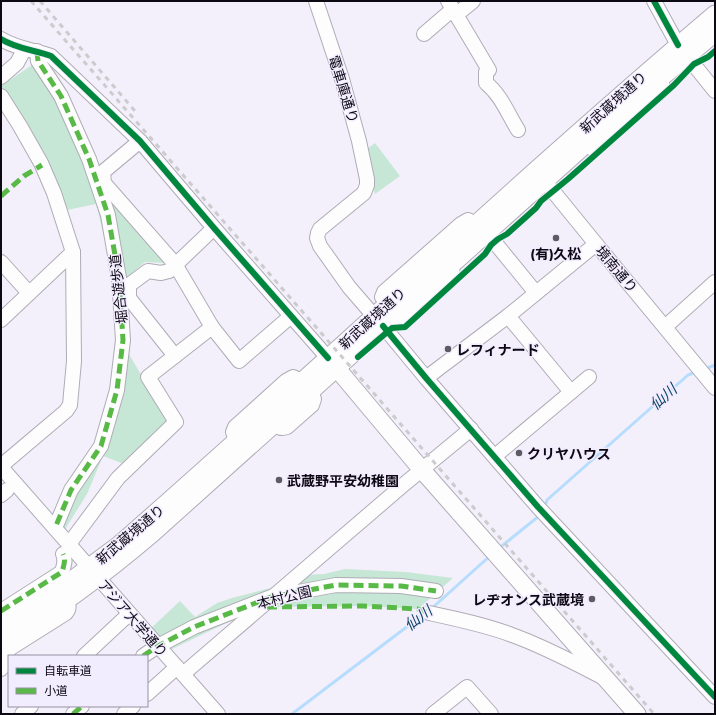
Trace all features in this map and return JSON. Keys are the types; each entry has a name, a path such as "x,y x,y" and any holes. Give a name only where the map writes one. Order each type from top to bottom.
{"main road":[{"name":"新武蔵境通り","path":"541,176 586,144 660,79 715,14"},
{"name":"新武蔵境通り","path":"3,649 66,601 126,538 236,440 306,386 683,51 713,37"},
{"name":"新武蔵境通り","path":"385,316 450,266 481,229"},
{"path":"332,363 422,470 637,714"},
{"name":"新武蔵境通り","path":"1,626 40,602 94,573 154,532 275,424 306,386"}],"street":[{"name":"電車庫通り","path":"316,1 342,79 359,141 367,179 367,185 364,193 320,229 317,238 320,246 343,278 385,316"},
{"path":"425,34 452,8 473,1"},
{"path":"654,1 683,51 715,91"},
{"path":"452,8 489,70 486,72 486,83 493,89 500,99 518,130"},
{"path":"1,39 51,56 140,141 332,363"},
{"path":"1,77 31,50"},
{"name":"堀合遊歩道","path":"31,50 61,96 89,158 108,214 119,278 122,340 117,390 101,446 72,490 55,528"},
{"path":"1,96 41,162 54,193 73,252 74,360 70,405 66,411 1,467"},
{"path":"140,141 102,172 104,183 175,264 212,327 239,361 291,316"},
{"name":"境南通り","path":"541,176 715,388"},
{"path":"175,356 129,298 129,285 148,271 161,273 169,271 214,228"},
{"path":"481,229 536,293"},
{"path":"426,378 508,316 596,244"},
{"path":"1,320 73,252"},
{"path":"1,262 29,293"},
{"path":"665,327 715,282"},
{"path":"385,316 426,378 538,507 715,697"},
{"path":"508,316 571,392"},
{"path":"1,611 62,572 66,549 118,478 176,422 148,377 212,327"},
{"path":"495,456 589,377"},
{"path":"148,693 180,671 271,597 471,429"},
{"name":"アジア大学通り","path":"1,467 55,528 66,549 94,573 218,714"},
{"name":"本村公園","path":"144,655 194,627 271,597 336,585 401,586 436,591"},
{"path":"429,613 512,635 606,679"},
{"path":"85,655 129,614"},
{"path":"1,669 6,661 3,649"},
{"path":"433,714 467,687 491,714"},
{"path":"22,714 30,707"},
{"path":"72,714 81,707"},
{"path":"124,714 132,707"}],"green space":[{"path":"38,61 89,159 166,263 145,262 127,277 129,354 168,421 124,464 103,456 87,494 64,531 53,518 85,464 96,439 111,384 116,332 110,260 96,204 67,210 32,133 1,86"},
{"path":"375,143 400,176 375,194 362,153"},
{"path":"345,569 406,572 453,578 418,609 363,606 267,607 305,575 324,574"},
{"path":"278,586 245,614 168,651 149,630 180,601 195,617 217,603"}],"waterway":[{"name":"仙川","path":"705,369 715,365"},
{"name":"仙川","path":"546,503 547,500 688,375 696,372"},
{"name":"仙川","path":"498,549 539,516"},
{"name":"仙川","path":"431,609 491,555"},
{"name":"仙川","path":"292,714 425,613"}],"railway":[{"path":"31,1 654,714"},
{"path":"40,1 135,111"}],"marked path":[{"path":"37,51 38,61 61,96 89,159 108,215 119,278 123,340 117,390 101,446 71,490 55,528"},
{"path":"1,196 24,176 42,165"},
{"path":"1,611 62,572 65,560 63,554"},
{"path":"144,655 194,627 271,597 336,585 401,586 436,591"},
{"path":"267,607 363,606 418,609 429,613"},
{"path":"73,714 81,707"}],"cycle path":[{"path":"654,1 678,45"},
{"path":"1,39 20,47 51,56 140,141 328,358"},
{"path":"358,357 392,328 405,327 485,254 491,245 507,234 536,208 541,201 674,85 694,64 708,57 715,51"},
{"path":"383,326 538,507 715,697"}],"place":[{"name":"(有)久松","path":"556,238"},
{"name":"レフィナード","path":"448,349"},
{"name":"クリヤハウス","path":"519,453"},
{"name":"武蔵野平安幼稚園","path":"279,480"},
{"name":"レヂオンス武蔵境","path":"592,599"}]}
